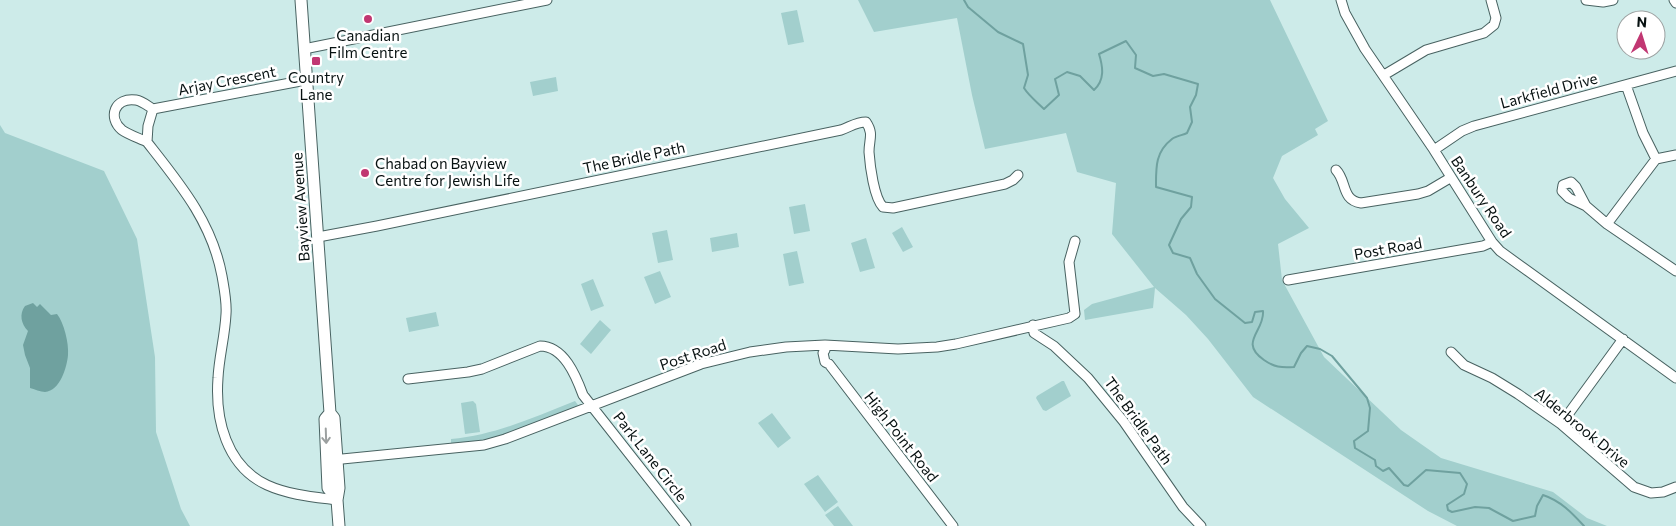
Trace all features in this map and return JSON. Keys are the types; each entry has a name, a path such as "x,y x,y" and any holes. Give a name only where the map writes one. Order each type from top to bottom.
{"main road":[{"name":"Bayview Avenue","path":"301,0 330,413 334,418 332,460 339,488 337,500 338,526"}],"street":[{"path":"304,49 547,0"},
{"name":"Banbury Road","path":"1341,0 1350,23 1365,49 1434,150 1492,242 1500,251 1676,378"},
{"path":"1384,75 1426,50 1484,32 1494,25 1496,18 1491,0"},
{"path":"1586,0 1603,2 1613,0"},
{"name":"Larkfield Drive","path":"1434,150 1462,131 1474,126 1676,71"},
{"name":"Arjay Crescent","path":"153,109 306,80"},
{"path":"1626,85 1640,126 1656,159"},
{"path":"147,142 148,126 153,109 138,100 120,102 116,107 115,113 116,121 122,130 147,142 180,184 209,231 222,276 226,313 218,379 218,415 226,443 242,468 266,485 300,495 337,500"},
{"name":"The Bridle Path","path":"318,237 841,130 857,122 866,122 870,128 872,136 869,150 871,167 878,200 884,206 893,208 1005,184 1018,175"},
{"path":"1607,224 1656,159 1676,155"},
{"path":"1336,170 1342,178 1343,186 1349,198 1355,202 1418,194 1436,187 1450,178"},
{"path":"1586,206 1607,224 1674,266"},
{"name":"Post Road","path":"332,460 484,445 701,364 750,352 786,347 898,349 937,347 1069,318 1074,314 1069,262 1075,241"},
{"name":"Post Road","path":"1288,280 1483,246 1492,242"},
{"name":"The Bridle Path","path":"1033,325 1042,329 1046,335 1046,340 1088,378 1106,399 1183,507 1201,526"},
{"path":"1562,424 1623,339"},
{"name":"Park Lane Circle","path":"408,379 482,369 540,346 547,346 568,362 575,373 583,395 686,526"},
{"name":"High Point Road","path":"825,348 823,353 825,362 829,364 953,526"},
{"name":"Alderbrook Drive","path":"1451,352 1464,365 1492,378 1562,424 1634,487 1652,493 1664,492 1676,487"}],"shaded area":[{"path":"858,0 1270,0 1328,121 1315,129 1318,135 1282,156 1273,178 1285,199 1309,228 1278,244 1282,280 1324,357 1401,430 1441,458 1553,492 1587,518 1607,526 1457,526 1428,511 1253,397 1208,339 1186,315 1155,288 1153,308 1085,320 1084,310 1092,304 1154,287 1112,234 1116,183 1077,172 1066,133 985,149 957,18 874,32"},
{"path":"797,10 804,42 788,45 781,13"},
{"path":"556,77 558,91 533,96 530,82"},
{"path":"0,125 5,133 104,171 137,239 155,357 156,432 181,509 190,526 0,526"},
{"path":"805,204 810,231 794,234 789,207"},
{"path":"902,227 913,247 903,252 892,233"},
{"path":"667,230 673,260 658,263 652,233"},
{"path":"737,233 739,247 712,252 710,238"},
{"path":"866,238 875,268 860,272 851,243"},
{"path":"797,251 804,283 789,286 783,254"},
{"path":"660,271 671,297 655,304 644,277"},
{"path":"593,279 604,306 591,311 581,284"},
{"path":"33,303 37,307 40,304 51,315 57,314 66,333 68,345 68,355 62,378 55,387 45,392 30,388 30,368 23,345 28,331 22,322 21,316 25,306"},
{"path":"436,312 439,326 409,332 406,318"},
{"path":"600,320 611,330 591,354 580,344"},
{"path":"1064,381 1071,396 1046,411 1043,410 1036,398 1037,396"},
{"path":"473,401 476,404 480,432 465,434 461,403"},
{"path":"575,401 578,405 576,407 515,431 483,440 451,443 451,439 484,434 530,419"},
{"path":"772,413 791,438 778,448 758,423"},
{"path":"818,475 838,502 825,512 804,484"},
{"path":"838,506 853,526 834,526 825,515"}],"waterway":[{"path":"964,0 968,7 998,32 1023,44 1028,75 1024,88 1044,109 1059,95 1055,79 1067,72 1080,76 1094,90 1100,82 1102,73 1099,54 1126,41 1136,55 1135,68 1153,76 1164,74 1198,84 1196,95 1190,107 1192,122 1187,133 1174,138 1166,144 1159,155 1156,187 1192,197 1191,207 1181,219 1169,245 1173,253 1190,258 1197,274 1215,299 1245,323 1252,322 1255,312 1263,311 1263,318 1254,336 1253,348 1264,360 1278,366 1294,367 1307,346 1320,349 1332,356 1367,398 1370,408 1368,431 1354,441 1355,448 1375,460 1376,466 1383,471 1389,468 1404,485 1408,486 1426,470 1460,473 1467,484 1464,494 1447,505 1448,510 1452,512 1475,507 1489,508 1513,521 1535,516 1537,506 1543,495 1561,504 1584,526"}],"place":[{"name":"Canadian Film Centre","path":"368,19"},
{"name":"Country Lane","path":"316,61"},
{"name":"Chabad on Bayview Centre for Jewish Life","path":"365,173"}]}
